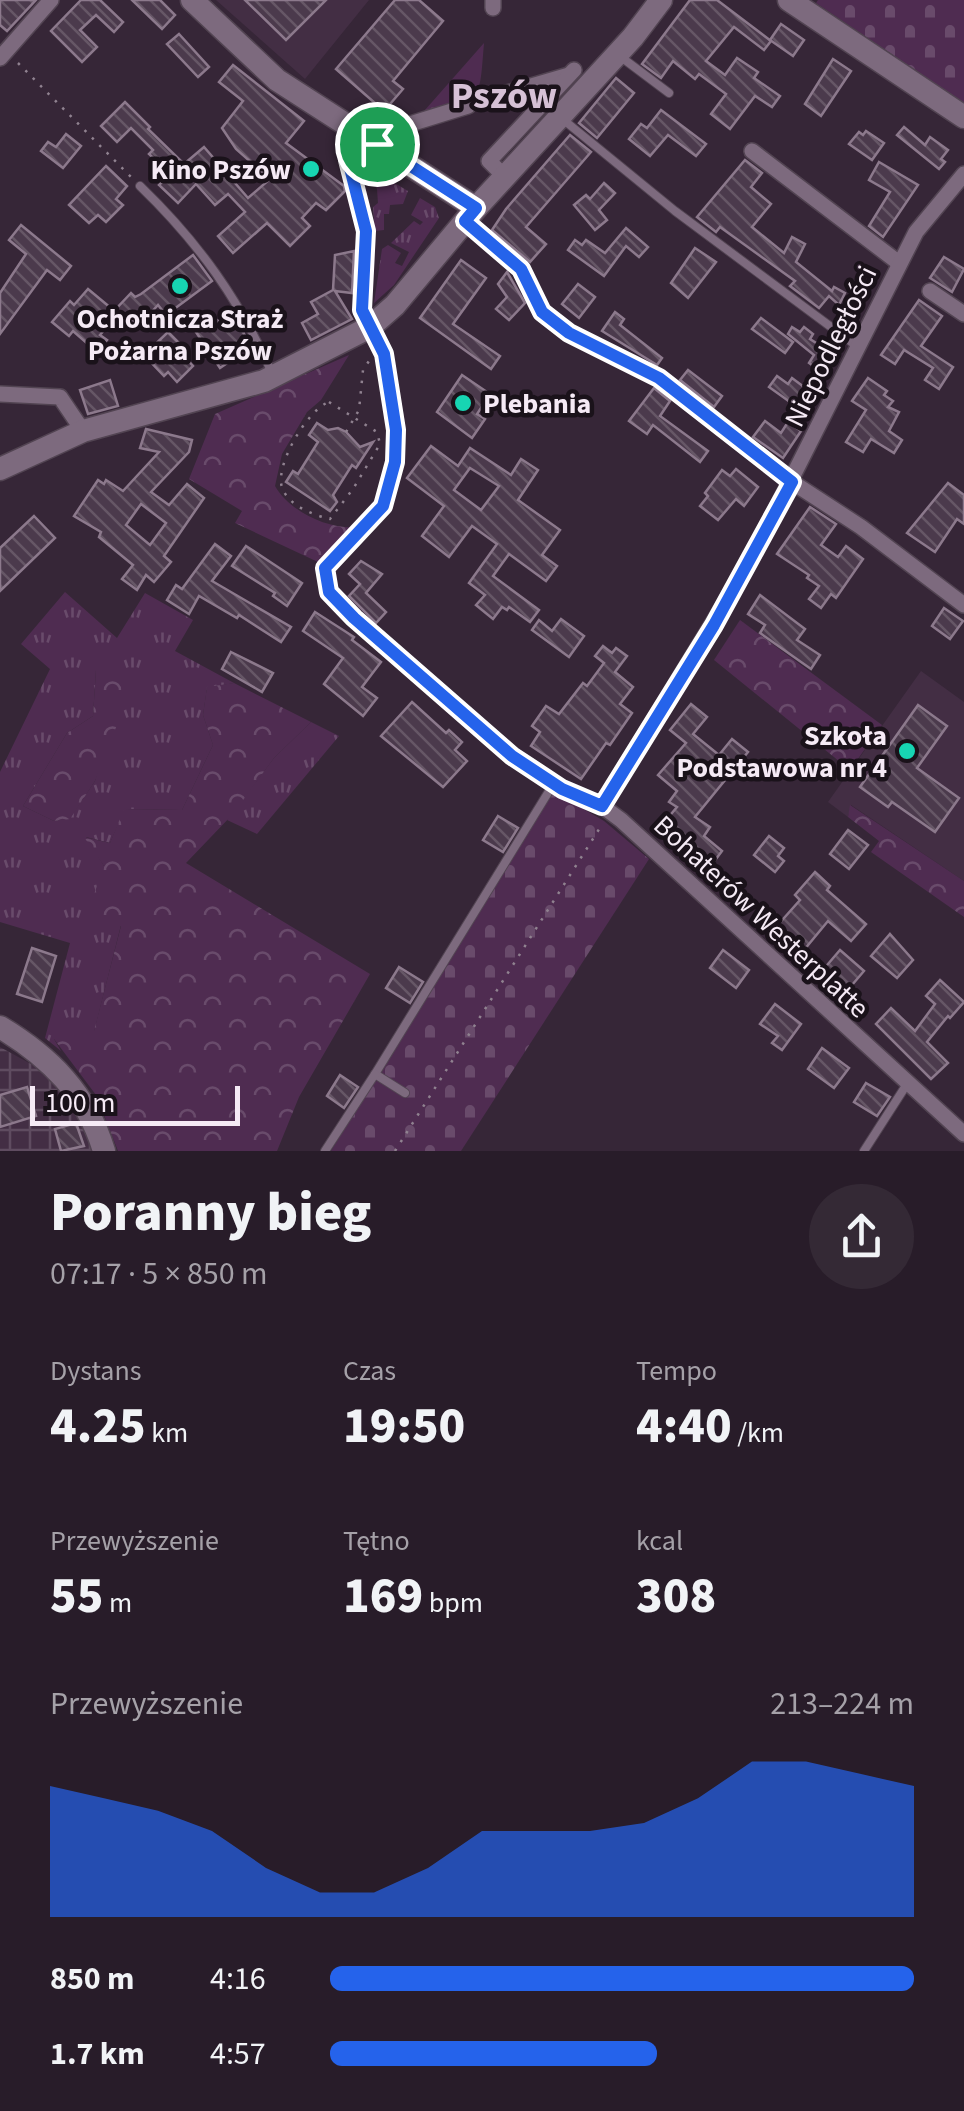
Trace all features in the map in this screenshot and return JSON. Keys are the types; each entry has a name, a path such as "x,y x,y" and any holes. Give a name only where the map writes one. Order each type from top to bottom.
{"main road":[{"path":"192,0 276,80 372,141 471,215"},
{"path":"0,469 83,431 274,377 370,327 395,305 662,0"},
{"path":"788,0 964,117"},
{"path":"0,1027 34,1049 64,1076 88,1110 104,1151"}],"street":[{"path":"3,54 51,0"},
{"path":"491,163 571,73 504,94"},
{"path":"394,128 468,106"},
{"name":"Bohaterów Westerplatte","path":"372,141 348,160 366,231 362,310 384,354 396,430 395,462 383,506 325,568 329,592 512,756 603,814 621,820 964,1134"},
{"path":"752,151 899,263"},
{"name":"Niepodległości","path":"603,814 792,482 916,232 964,174"},
{"path":"471,215 521,269 542,312 569,333 659,378 792,482 861,527 964,604"},
{"path":"930,291 964,314"},
{"path":"0,394 60,397 83,431"}],"lane":[{"path":"618,54 668,93"},
{"path":"560,117 662,200 858,346"},
{"path":"140,186 200,247 250,325 274,377"},
{"path":"325,1151 554,783"},
{"path":"375,1074 405,1093"},
{"path":"864,1151 908,1084"}],"path":[{"path":"3,54 140,186"},
{"path":"346,432 359,410 363,370 372,357"},
{"path":"329,402 355,418 376,432 380,444 336,515 330,519 314,515 283,491 280,479 288,451 322,404 329,402"},
{"path":"395,1151 603,814"}],"shaded area":[{"path":"216,0 369,0 305,79"},
{"path":"921,671 964,702 964,881 851,805 848,817 828,802"},
{"path":"0,1047 42,1070 77,1115 93,1151 0,1151"}],"green space":[{"path":"964,0 964,103 816,3"},
{"path":"484,43 475,94 469,100 427,114 425,110"},
{"path":"366,166 408,191 403,204 390,205 389,214 384,214 384,230 375,231 373,207 378,203 377,189"},
{"path":"420,198 435,207 439,218 394,285 374,303 382,249 388,245 401,253 395,263 402,266 409,252 391,243 414,221 420,225 423,222 411,215"},
{"path":"349,355 282,454 275,486 290,504 311,517 335,526 358,527 318,562 235,523 242,511 189,479 215,414"},
{"path":"65,592 117,638 145,593 193,620 175,651 234,683 207,688 203,715 213,745 182,810 125,809 110,843 86,837 104,866 121,925 94,1032 54,1039 61,1051 45,1038 70,943 0,922 0,772 50,669 21,644","holes":["96,670 104,752 95,781 70,818 54,821 23,806 67,733 93,716"]},
{"path":"740,620 882,725 850,770 714,660"},
{"path":"116,650 124,707 95,781 70,819 54,821 23,806 67,733 93,716 96,670 104,651"},
{"path":"234,683 311,722 274,758 232,815 186,863 370,974 299,1097 277,1151 118,1151 96,1095 54,1039 59,1026 94,1031 121,926 85,920 104,866 84,837 110,843 124,809 182,810 213,745 203,715 207,687"},
{"path":"311,722 339,736 257,834 227,820 274,758"},
{"path":"553,791 604,821 649,859 461,1151 331,1151"},
{"path":"850,805 964,881 964,917 871,852 879,841 848,817"}],"building":[{"path":"0,0 36,0 7,31 0,25"},
{"path":"81,0 100,0 123,22 114,32 96,15 80,30 97,47 82,62 51,31"},
{"path":"132,0 160,0 175,15 162,29"},
{"path":"245,0 326,0 286,40"},
{"path":"395,0 419,0 443,21 393,81 403,89 384,111 336,69"},
{"path":"690,0 717,0 771,41 764,50 734,27 706,61 725,75 737,58 758,72 754,78 780,96 772,107 755,96 730,129 711,114 726,94 699,74 695,79 673,61 661,78 642,64"},
{"path":"781,24 804,40 793,56 770,40"},
{"path":"179,34 209,67 198,77 167,44"},
{"path":"833,59 851,71 821,116 805,104"},
{"path":"233,65 304,121 286,143 344,186 345,191 326,210 316,203 302,218 310,226 290,246 267,223 233,253 218,236 245,212 228,194 215,205 196,184 178,203 159,185 170,174 149,154 153,150 131,128 117,142 101,126 125,102 184,164 204,147 248,198 270,179 236,149 222,128 243,101 219,82"},
{"path":"616,78 634,93 597,138 579,123"},
{"path":"661,110 706,144 696,156 668,135 650,156 629,139 641,124 647,128"},
{"path":"904,127 925,145 930,137 948,150 939,169 897,135"},
{"path":"866,131 884,143 872,160 849,144 859,132 863,135"},
{"path":"66,134 81,146 63,168 41,151 48,142 56,147"},
{"path":"570,135 591,152 526,227 546,244 530,262 492,230"},
{"path":"745,160 762,173 751,187 771,204 752,227 784,253 792,237 805,244 796,262 832,291 834,287 845,293 839,305 829,296 819,308 790,286 795,281 720,227 716,232 697,217"},
{"path":"879,162 918,185 883,237 869,226 890,192 869,180"},
{"path":"106,166 127,186 116,199 123,205 106,222 98,215 89,223 69,205"},
{"path":"604,183 615,193 599,210 607,220 595,230 574,205 586,195 590,199"},
{"path":"21,225 71,266 60,280 47,270 0,334 0,293 26,254 9,240"},
{"path":"626,228 648,247 639,257 626,246 604,276 568,250 575,240 582,245 586,240 605,253"},
{"path":"695,248 716,262 688,298 671,283"},
{"path":"354,251 352,293 335,291 352,319 311,340 302,323 318,314 311,302 333,290 335,255"},
{"path":"193,255 212,281 166,315 158,305 139,326 131,318 127,322 115,310 131,293 135,297 141,294"},
{"path":"944,257 964,269 952,292 930,278"},
{"path":"461,260 486,278 453,324 500,356 491,369 420,318"},
{"path":"507,272 525,303 509,320 496,309 507,297 498,284"},
{"path":"578,284 595,297 579,318 562,304"},
{"path":"88,289 118,314 100,335 107,340 97,352 73,331 69,336 52,322 70,301 74,305"},
{"path":"919,300 942,316 921,346 953,367 939,389 925,380 933,368 904,350 895,364 881,355"},
{"path":"231,311 247,339 234,347 239,355 220,368 192,326 206,317 211,325"},
{"path":"615,312 624,319 620,325 662,358 657,365 602,331"},
{"path":"761,318 793,342 785,353 752,329"},
{"path":"792,327 800,332 804,327 813,334 810,339 832,353 830,357 836,361 826,375 809,363 814,355 788,334"},
{"path":"168,332 188,352 184,356 193,366 177,382 168,372 164,376 144,355"},
{"path":"688,370 722,396 714,407 680,380"},
{"name":"Plebania","path":"462,375 490,394 477,414 485,419 472,438 437,412"},
{"path":"777,376 788,384 792,378 816,396 804,412 769,387"},
{"path":"868,378 887,391 884,395 893,401 888,407 899,412 889,431 902,440 894,453 871,439 863,452 846,442 866,410 852,401"},
{"path":"110,380 118,406 88,414 80,390"},
{"path":"654,388 670,401 660,416 708,451 700,462 653,425 647,434 629,421"},
{"path":"765,421 781,433 788,422 801,431 783,458 753,437"},
{"path":"317,423 328,430 338,428 346,432 360,447 373,442 333,495 337,502 330,511 286,482 293,471 298,474 318,442 309,435"},
{"path":"146,429 192,440 189,452 151,492 169,505 187,484 204,498 164,556 171,562 154,582 146,575 137,590 122,579 133,565 99,537 101,532 74,516 98,480 104,484 106,480 123,491 159,452 140,448","holes":["141,504 166,523 150,545 126,525"]},
{"path":"431,446 458,466 470,448 511,475 521,459 538,470 518,500 560,530 542,555 557,566 546,581 509,554 493,576 539,610 530,622 509,607 502,607 493,619 476,605 485,595 469,583 497,544 472,526 449,557 422,536 444,506 407,478","holes":["470,468 499,486 481,510 454,490"]},
{"path":"736,469 758,487 744,506 736,499 718,520 700,506 722,470 730,476"},
{"path":"948,483 964,495 964,524 957,519 935,552 907,533"},
{"path":"810,507 836,524 821,545 838,557 846,546 863,559 836,598 831,594 821,608 809,599 819,586 777,554"},
{"path":"34,516 55,538 0,591 0,548"},
{"path":"215,544 231,556 212,581 291,627 281,642 199,596 189,614 167,600 176,585 182,589"},
{"path":"246,546 302,583 287,606 273,596 275,593 232,566"},
{"path":"361,561 382,574 366,593 386,612 376,623 349,596 360,584 349,574"},
{"path":"760,595 805,629 797,640 820,655 811,669 760,633 765,625 748,614"},
{"path":"944,608 963,621 950,639 932,626"},
{"path":"315,612 354,637 352,640 381,662 362,687 377,698 363,716 324,684 343,658 303,631"},
{"path":"561,619 584,636 569,657 532,630 539,620 552,631"},
{"path":"603,646 612,653 616,648 627,656 615,672 633,687 620,704 632,713 581,779 531,746 540,732 532,726 546,706 559,714 583,683 587,686 604,663 595,656"},
{"path":"231,652 273,673 262,692 222,669"},
{"path":"412,702 462,742 455,750 467,761 443,787 381,736"},
{"path":"691,704 707,717 693,734 719,755 732,739 748,752 695,817 710,827 704,836 722,851 710,867 661,826 677,807 669,802 677,791 658,775 686,743 670,730"},
{"name":"Szkoła Podstawowa nr 4","path":"918,705 947,726 917,768 959,798 935,832 892,802 888,807 860,787"},
{"path":"498,816 518,828 503,852 483,840"},
{"path":"848,830 868,845 849,869 830,854"},
{"path":"769,836 784,848 778,856 784,861 775,872 754,855"},
{"path":"815,872 830,886 827,890 866,924 851,941 828,921 804,950 776,927 800,900 795,895"},
{"path":"890,934 913,960 897,978 871,956"},
{"path":"32,948 56,956 42,1002 17,994"},
{"path":"723,950 749,970 736,988 710,968"},
{"path":"840,950 864,971 846,992 822,971"},
{"path":"399,967 423,982 410,1003 386,988"},
{"path":"940,980 964,1002 927,1042 948,1063 931,1079 876,1024 891,1008 915,1031 935,1004 926,996"},
{"path":"775,1004 801,1024 782,1050 772,1043 778,1036 760,1024"},
{"path":"822,1048 849,1068 834,1088 808,1069"},
{"path":"340,1075 358,1087 344,1108 327,1096"},
{"path":"866,1083 890,1097 877,1116 854,1102"},
{"path":"27,1087 36,1116 0,1127 0,1095"},
{"path":"76,1123 84,1146 61,1151 55,1129"}],"place":[{"name":"Kino Pszów","path":"311,169"},
{"name":"Ochotnicza Straż Pożarna Pszów","path":"180,286"},
{"name":"Plebania","path":"463,403"},
{"name":"Szkoła Podstawowa nr 4","path":"907,751"}],"district":[{"name":"Pszów","path":"504,95"}],"route":[{"path":"372,141 377,144 476,208 465,221 521,269 542,312 569,333 659,378 792,482 714,625 602,806 562,789 512,756 329,592 325,568 383,506 395,462 396,430 384,354 362,310 366,231 348,160 372,141"}]}
